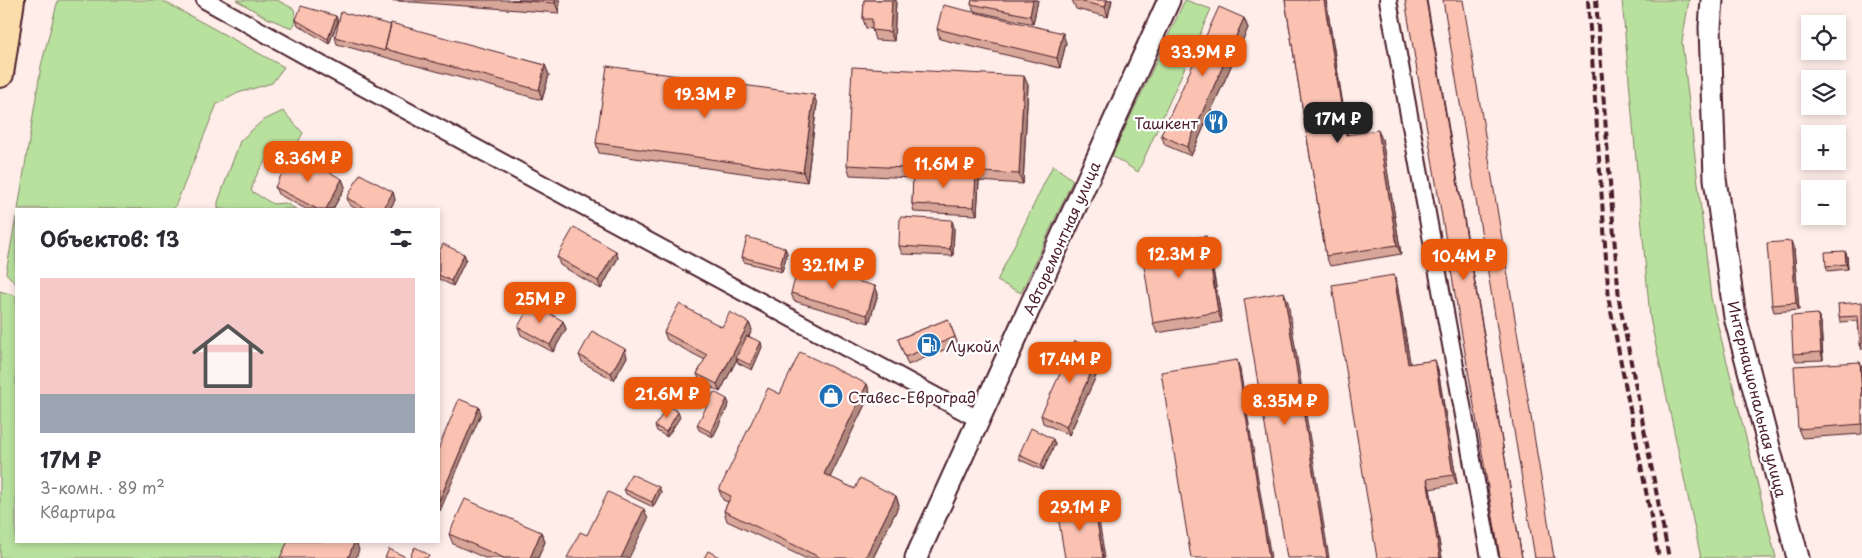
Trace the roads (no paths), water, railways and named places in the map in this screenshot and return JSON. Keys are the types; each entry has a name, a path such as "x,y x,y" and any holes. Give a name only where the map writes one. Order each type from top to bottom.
{"main road":[{"path":"0,74 11,0"}],"street":[{"path":"205,0 978,419"},
{"name":"Авторемонтная улица","path":"916,558 1169,0"},
{"path":"1388,0 1490,558"},
{"name":"Интернациональная улица","path":"1712,0 1710,28 1715,179 1735,317 1798,558"}],"railway":[{"path":"1588,0 1609,301 1659,558"},
{"path":"1596,0 1619,300 1669,558"}],"place":[{"name":"Ташкент","path":"1216,122"},
{"name":"Лукойл","path":"929,345"},
{"name":"Ставес-Евроград","path":"831,396"}]}
